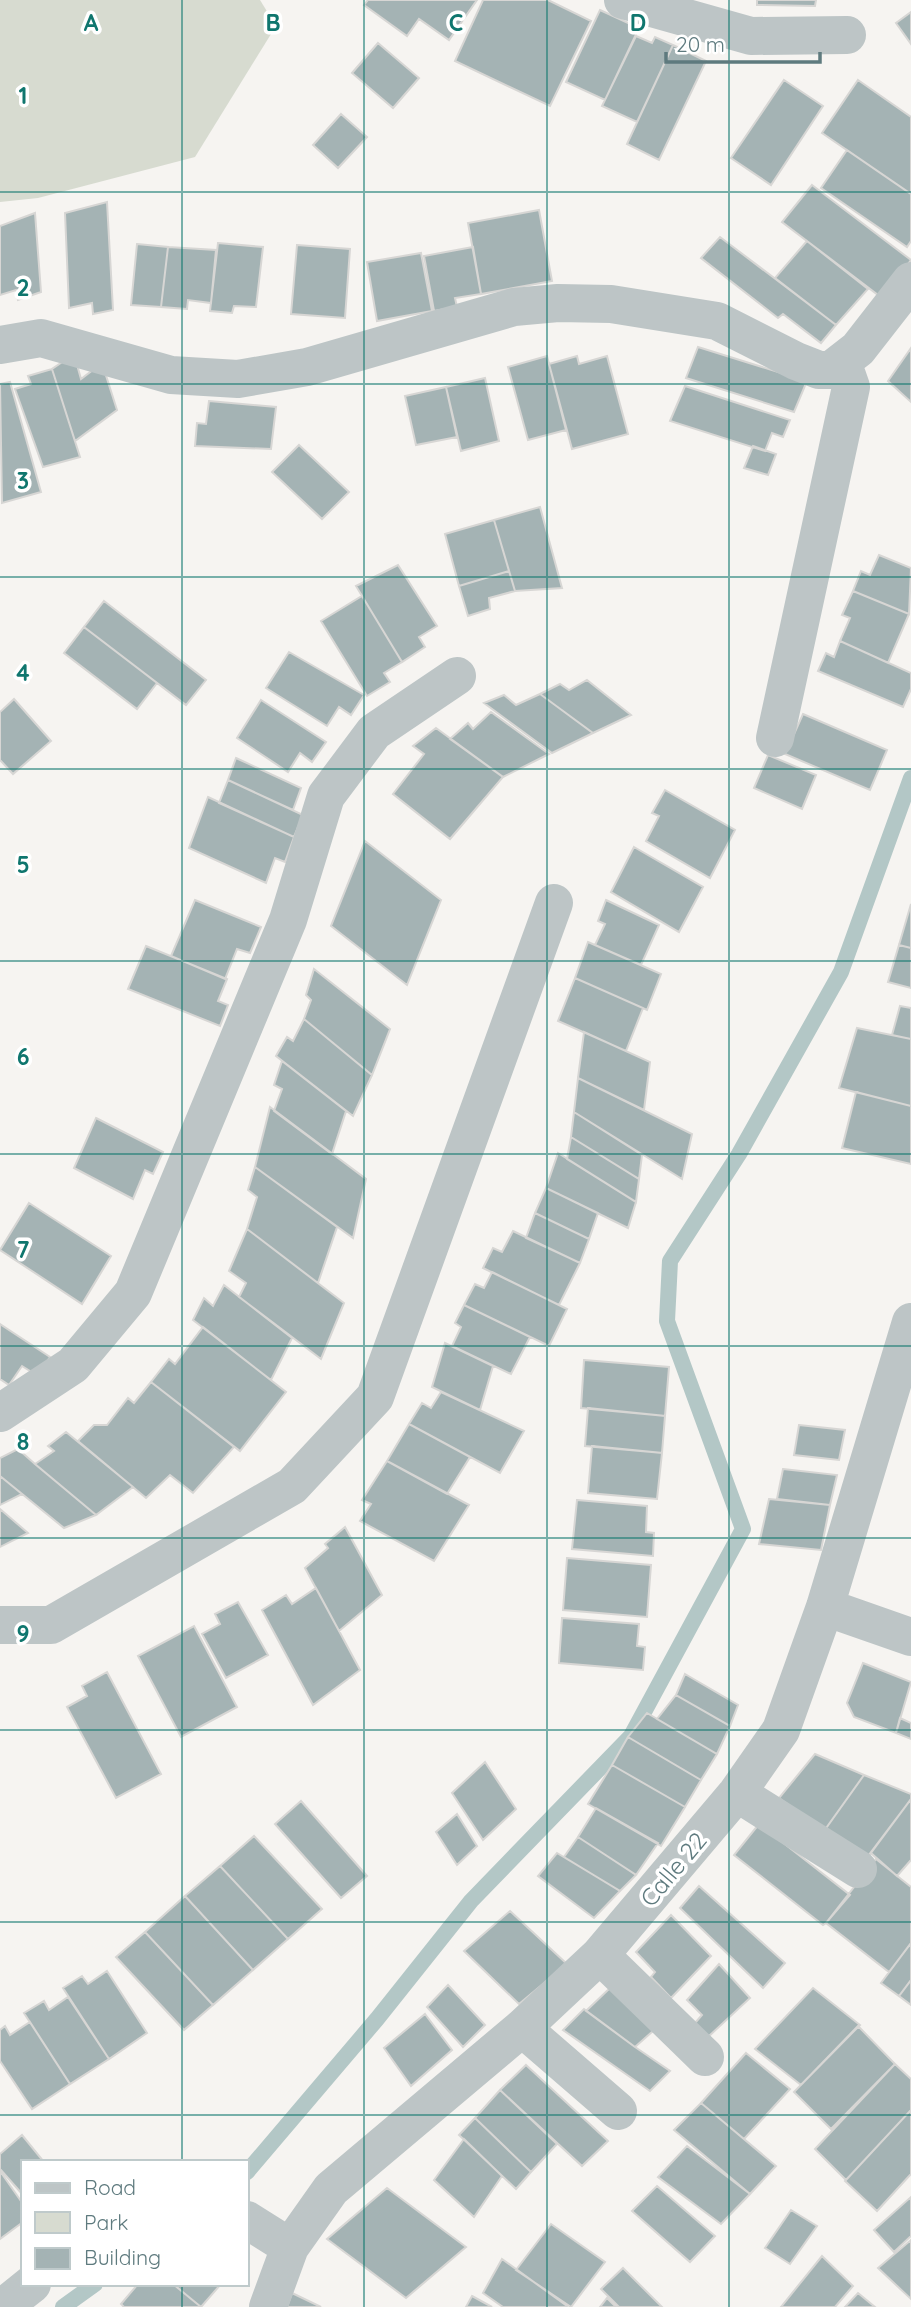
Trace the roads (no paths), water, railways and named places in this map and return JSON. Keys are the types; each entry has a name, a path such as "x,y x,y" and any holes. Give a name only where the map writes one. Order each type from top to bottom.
{"street":[{"path":"623,0 751,36 847,35"},
{"path":"0,345 41,338 171,375 238,379 307,368 514,307 558,303 611,304 717,321 819,370 831,370 850,356 911,281"},
{"path":"775,738 851,387 850,356"},
{"path":"0,1413 73,1365 133,1293 288,920 326,796 373,732 457,676"},
{"path":"0,1625 51,1625 292,1486 375,1397 554,903"},
{"name":"Calle 22","path":"268,2307 290,2247 331,2189 522,2028 600,1955 737,1793 781,1730 825,1607 911,1322"},
{"path":"825,1607 911,1637"},
{"path":"737,1793 858,1869"},
{"path":"600,1955 705,2057"},
{"path":"522,2028 618,2111"},
{"path":"248,2221 290,2247"},
{"path":"3,2307 29,2286"}],"waterway":[{"path":"248,2171 377,2019 471,1901 631,1736 743,1529 667,1321 670,1261 739,1154 841,972 911,778"},
{"path":"63,2307 92,2286"}]}
